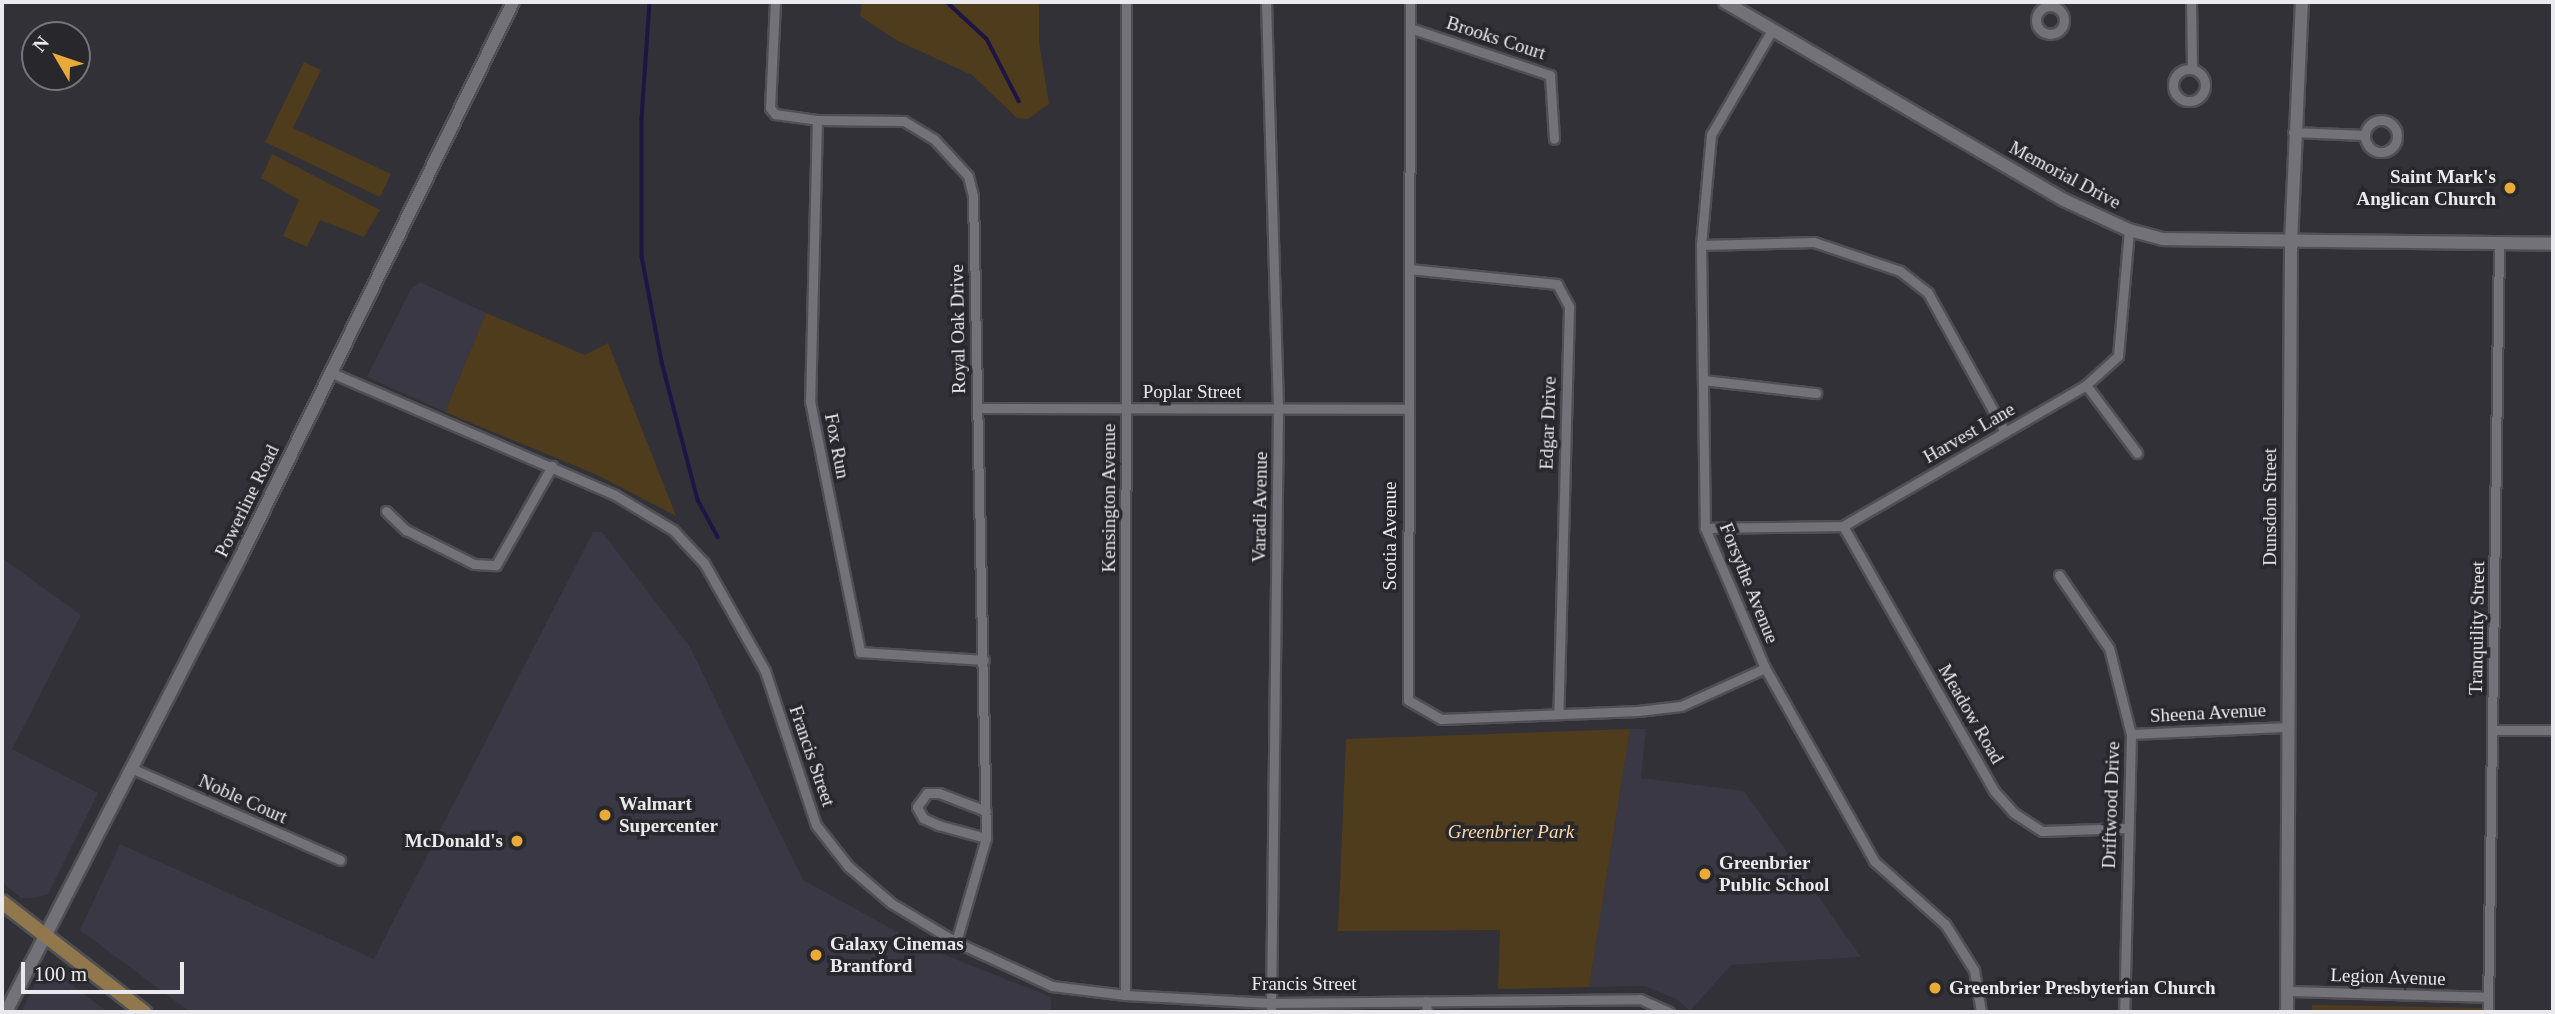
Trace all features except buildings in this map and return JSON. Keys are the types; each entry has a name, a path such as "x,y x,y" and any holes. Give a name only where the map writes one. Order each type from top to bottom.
{"main road":[{"name":"Powerline Road","path":"6,1012 133,769 513,2"},
{"name":"Memorial Drive","path":"1725,2 2064,200 2129,230 2163,239 2553,244"},
{"name":"Dunsdon Street","path":"2287,1012 2291,242 2293,132 2302,2"},
{"path":"2,902 144,1012"}],"street":[{"name":"Royal Oak Drive","path":"775,2 770,108 775,114 817,120 904,121 934,139 968,176 972,196 986,838 956,942"},
{"name":"Kensington Avenue","path":"1125,995 1126,2"},
{"name":"Varadi Avenue","path":"1266,2 1278,410 1271,1008"},
{"name":"Scotia Avenue","path":"1410,2 1408,700 1441,719 1681,706 1765,668"},
{"path":"2192,2 2192,69"},
{"name":"Brooks Court","path":"1410,28 1550,75 1554,139"},
{"name":"Forsythe Avenue","path":"1772,30 1711,135 1700,245 1705,528 1765,668 1874,862 1945,924 1974,970 1981,1012"},
{"name":"Fox Run","path":"817,120 810,401 860,652 984,660"},
{"path":"2293,132 2364,135"},
{"name":"Harvest Lane","path":"1705,528 1843,526 2085,385 2118,356 2129,230"},
{"path":"1700,245 1814,242 1900,271 1928,293 2005,432"},
{"name":"Tranquility Street","path":"2488,1012 2499,245"},
{"name":"Edgar Drive","path":"1409,270 1557,284 1569,307 1558,714"},
{"name":"Francis Street","path":"331,373 552,466 615,495 673,530 704,564 765,671 816,825 848,866 891,903 956,942 1052,985 1125,995 1271,1008 1426,1001 1640,999 1670,1012"},
{"path":"1703,380 1816,393"},
{"path":"2085,385 2137,453"},
{"name":"Poplar Street","path":"977,408 1407,409"},
{"path":"386,512 406,530 474,564 496,565 552,466"},
{"name":"Meadow Road","path":"1843,526 1995,792 2014,813 2042,831 2127,828"},
{"name":"Driftwood Drive","path":"2059,575 2109,648 2131,734 2124,1012"},
{"name":"Sheena Avenue","path":"2131,734 2288,727"},
{"path":"2494,730 2553,730"},
{"name":"Noble Court","path":"133,769 340,860"},
{"path":"986,811 939,793 927,793 917,807 923,818 938,825 986,838"},
{"name":"Legion Avenue","path":"2287,991 2488,997"},
{"path":"1426,1001 1427,1012"}],"shaded area":[{"path":"420,282 486,313 445,412 367,377 411,289"},
{"path":"593,532 602,532 690,647 803,880 925,947 1051,997 1051,1012 190,1012 80,930 120,844 374,959"},
{"path":"2,558 81,615 12,749 98,793 48,894 34,898 21,898 2,882"},
{"name":"Greenbrier Public School","path":"1630,729 1646,729 1641,778 1744,791 1861,957 1731,965 1690,1011 1678,1000 1645,986 1589,987"},
{"path":"51,972 108,1012 21,1012 37,980"}],"green space":[{"path":"862,2 1039,2 1039,43 1049,104 1028,119 1017,118 972,75 898,41 860,16"},
{"path":"304,62 321,70 293,128 391,174 380,197 265,142"},
{"path":"272,154 380,210 364,237 320,220 307,247 283,236 299,200 261,178"},
{"path":"486,313 585,355 608,343 676,516 597,475 445,412"},
{"name":"Greenbrier Park","path":"1630,729 1589,987 1498,989 1500,930 1338,931 1346,739"},
{"path":"2312,1005 2488,1008 2487,1012 2312,1012"}],"waterway":[{"path":"650,2 642,119 642,256 662,362 698,500 718,537"},
{"path":"947,2 987,39 1019,101"}],"place":[{"name":"Saint Mark's Anglican Church","path":"2510,188"},
{"name":"Walmart Supercenter","path":"605,815"},
{"name":"McDonald's","path":"517,841"},
{"name":"Greenbrier Public School","path":"1705,874"},
{"name":"Galaxy Cinemas Brantford","path":"816,955"},
{"name":"Greenbrier Presbyterian Church","path":"1935,988"}]}
